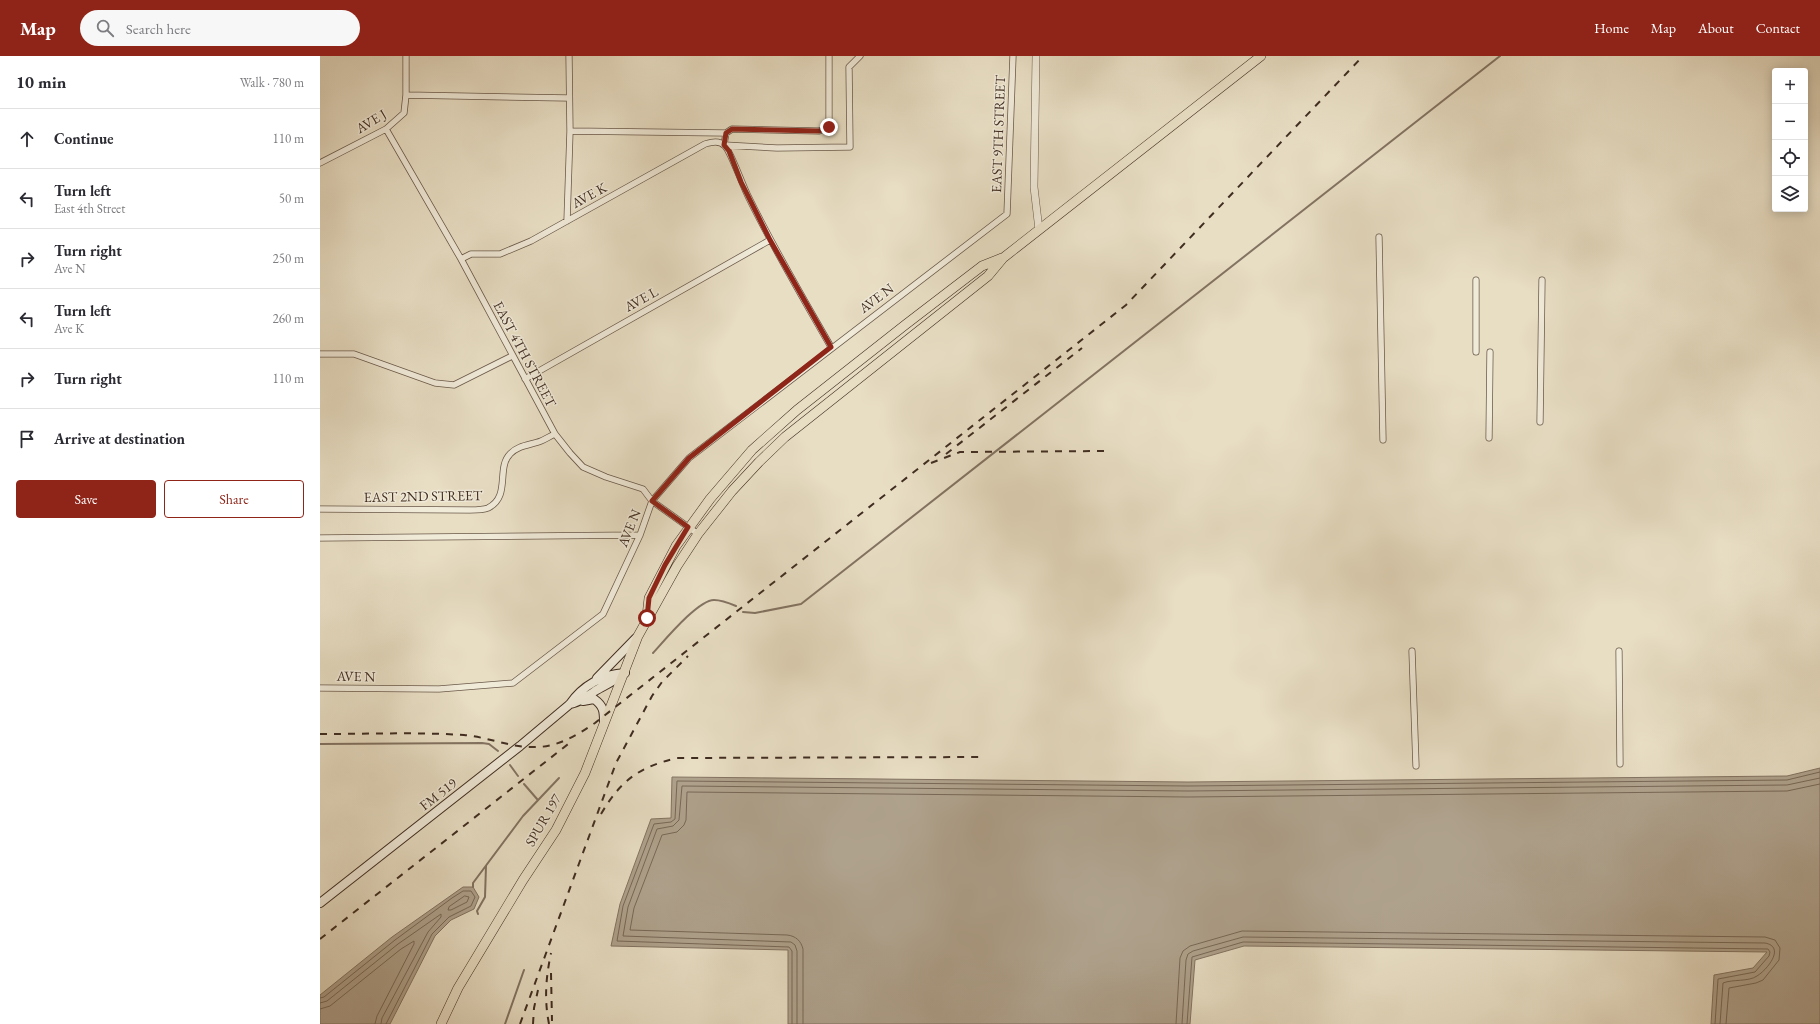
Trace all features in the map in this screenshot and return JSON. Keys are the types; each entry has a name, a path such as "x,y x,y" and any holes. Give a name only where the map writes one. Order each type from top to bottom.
{"main road":[{"path":"647,618 659,601 677,566 698,534 732,491 774,447 988,276 1003,258 1261,56"},
{"path":"647,618 649,598 665,565 688,527 729,475 775,428 982,266 1003,258"},
{"name":"SPUR 197","path":"442,1024 458,988 523,880 556,830 585,773 625,673 638,636 647,618"},
{"path":"591,683 638,636"},
{"name":"FM 519","path":"320,903 520,746 570,704 576,696 591,683 608,676 625,673"},
{"name":"FM 519","path":"570,704 580,702 625,673"},
{"path":"580,702 594,699 600,703 604,712 604,726"}],"street":[{"name":"AVE J","path":"320,163 386,128 404,113 406,95 406,56"},
{"path":"567,221 570,131 568,98 569,56"},
{"path":"570,131 726,133 732,129 819,131 829,127 829,56"},
{"name":"AVE K","path":"461,259 471,254 500,254 531,242 705,144 715,141 724,145 777,148 850,147 849,67 860,56"},
{"name":"EAST 9TH STREET","path":"1007,214 1013,56"},
{"path":"1036,56 1034,187 1039,230"},
{"path":"406,95 568,98"},
{"name":"EAST 4TH STREET","path":"386,128 461,259 555,434 583,467 606,477 643,488 652,501 698,534"},
{"path":"726,133 724,145 729,151 741,182 770,240 831,347"},
{"name":"AVE N","path":"320,688 439,689 513,682 603,614 640,535 652,501 689,458 831,347 1007,214"},
{"path":"1379,236 1383,440"},
{"name":"AVE L","path":"525,378 770,240"},
{"path":"1476,280 1476,352"},
{"path":"1540,422 1542,280"},
{"path":"1489,438 1490,352"},
{"path":"320,354 354,354 435,383 454,385 512,356"},
{"name":"EAST 2ND STREET","path":"320,509 470,510 488,508 496,501 503,488 505,460 511,452 555,434"},
{"path":"320,538 640,535"},
{"path":"1412,651 1416,766"},
{"path":"1619,651 1620,764"}],"water":[{"path":"1820,768 1820,1024 1711,1024 1714,975 1753,968 1767,952 1244,946 1195,960 1190,1024 788,1024 788,950 611,946 620,904 651,819 671,818 672,777 1188,782 1787,776"},
{"path":"463,887 473,887 479,897 474,909 451,920 435,936 390,1024 320,1024 320,995 392,937"}],"waterway":[{"path":"743,612 755,613 801,604 1500,56"},
{"path":"653,653 699,606 714,600 736,606"},
{"path":"320,744 482,743 489,744 498,751"},
{"path":"510,765 518,776"},
{"path":"473,887 473,883 523,816 559,778"},
{"path":"524,784 537,799"},
{"path":"478,914 477,911 485,897 486,866"},
{"path":"505,1024 524,970"}],"railway":[{"path":"320,734 410,733 464,735 518,746 536,747 560,743 595,723 1126,305 1363,56"},
{"path":"946,454 1082,348"},
{"path":"931,463 960,452 1105,451"},
{"path":"520,1024 616,763 652,696 662,682 688,656"},
{"path":"320,939 572,741"},
{"path":"601,814 616,792 632,777 652,766 677,758 984,757"},
{"path":"549,1024 546,1006 546,988 551,953"},
{"path":"551,973 552,1021"},
{"path":"533,1024 534,1008 538,990"}],"route":[{"path":"647,618 649,598 665,565 688,527 652,501 689,458 831,347 770,240 741,182 729,151 724,145 726,133 732,129 819,131 829,127"}]}
